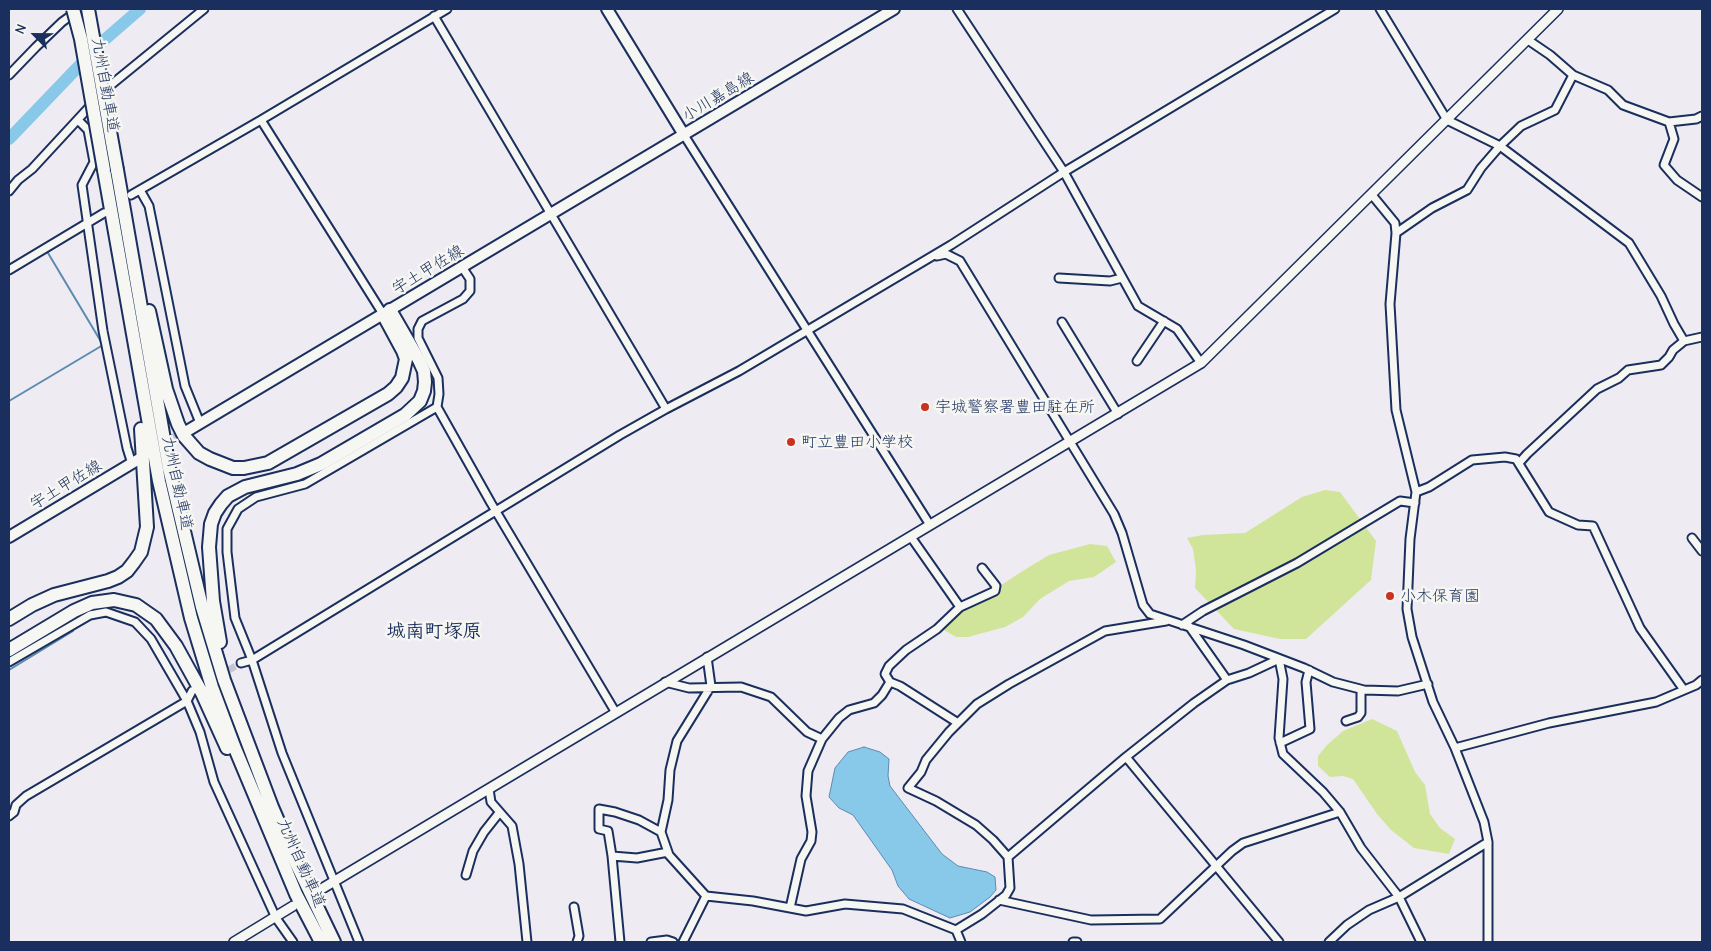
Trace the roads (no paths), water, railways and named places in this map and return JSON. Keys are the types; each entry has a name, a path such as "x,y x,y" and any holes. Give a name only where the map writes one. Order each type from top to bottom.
{"highway":[{"name":"九州自動車道","path":"73,9 81,39 158,481 191,618 212,687 295,900 321,942"},
{"name":"九州自動車道","path":"88,9 164,440 189,557 202,607 224,680 272,807 296,865 334,942"},
{"path":"120,186 122,187 166,389 184,436 199,453 210,459 233,468 244,468 268,463 388,394 402,378 406,359 386,312"},
{"path":"9,618 32,604 54,595 118,577 134,562 141,552 145,539 148,515 143,442 122,304 120,268"},
{"path":"272,807 230,678 218,633 213,601 209,547 211,524 215,512 221,504 236,491 254,484 297,474 321,464 405,415 420,401 426,382 424,371 419,360 386,312"},
{"path":"9,650 74,611 92,603 114,600 125,602 136,605 156,619 176,646 202,693 295,900"}],"main road":[{"name":"小川嘉島線","path":"607,9 684,134 894,9"},
{"name":"宇土甲佐線","path":"187,431 684,134"},
{"name":"宇土甲佐線","path":"9,537 136,461"}],"street":[{"path":"9,76 62,22 80,9"},
{"path":"9,191 18,180 32,169 60,136 78,120 102,91 204,9"},
{"path":"131,195 447,9"},
{"path":"957,9 1064,172 1138,306 1177,329 1201,363"},
{"path":"241,663 252,660 666,409 739,371 933,256 1064,172 1335,9"},
{"path":"1380,9 1447,120 1500,146 1629,243 1684,341"},
{"path":"318,891 616,713 664,682 1201,363 1558,9"},
{"path":"434,16 666,409"},
{"path":"1528,40 1550,55 1573,75 1608,90 1623,106 1669,122 1696,119 1702,116"},
{"path":"1396,233 1432,208 1467,190 1481,168 1521,126 1555,110 1573,75"},
{"path":"78,120 88,130 94,162 82,185 89,222 103,331 127,448 136,461"},
{"path":"261,120 386,312"},
{"path":"1669,122 1674,139 1664,165 1677,180 1702,197"},
{"path":"684,134 930,525"},
{"path":"9,177 18,180"},
{"path":"140,190 148,206 184,386 200,423"},
{"path":"1372,195 1394,223 1396,233 1390,304 1396,410 1416,492 1410,539 1407,609 1412,637 1433,702 1455,748 1484,822 1488,842 1488,942"},
{"path":"9,270 104,213"},
{"path":"933,256 946,254 960,261 1114,514 1122,533 1143,605 1150,614 1244,645 1333,682 1362,690 1398,691 1428,684"},
{"path":"462,267 470,279 470,291 463,299 422,321 418,329 418,338 438,378 439,394 437,407 496,511 616,713"},
{"path":"1059,278 1110,281 1122,278"},
{"path":"1062,322 1118,414"},
{"path":"1137,361 1164,322"},
{"path":"1519,464 1527,454 1597,389 1619,378 1628,370 1661,365 1673,350 1684,341 1702,337"},
{"path":"359,942 282,753 252,660 235,618 227,552 227,529 238,509 256,497 305,484 437,407"},
{"path":"1416,492 1472,460 1511,457 1516,459 1549,512 1578,525 1593,526 1640,628 1684,690"},
{"path":"1185,626 1203,611 1297,563 1400,501 1415,503"},
{"path":"911,536 960,607"},
{"path":"1692,538 1702,551"},
{"path":"958,723 900,686 890,682 885,674 889,666 906,650 937,630 960,607 995,591 996,586 982,568"},
{"path":"9,662 90,615 106,612 135,622 151,639 187,701 200,732 214,782 276,918 293,942"},
{"path":"956,930 982,914 1010,888 1008,857 976,825 936,801 908,788 921,772 926,760 958,723 978,704 1009,684 1105,631 1167,620"},
{"path":"1185,626 1227,680"},
{"path":"707,657 711,686 677,741 670,770 668,800 662,832 669,855 706,896 753,901 806,911 846,904 903,909 956,930 961,942"},
{"path":"1008,857 1126,757 1227,680 1249,673 1279,659"},
{"path":"1279,659 1283,679 1279,738 1283,754 1323,792 1340,812 1361,848 1399,897 1422,942"},
{"path":"1280,743 1310,729 1306,682 1308,670"},
{"path":"1455,748 1549,723 1656,702 1702,680"},
{"path":"664,682 689,688 711,686 741,687 771,697 806,732 822,739"},
{"path":"790,908 801,859 812,841 806,796 808,771 822,739 839,718 849,710 874,703 882,695 890,682"},
{"path":"1346,721 1358,717 1362,690"},
{"path":"9,816 14,812 16,805 26,796 187,701 192,691"},
{"path":"1126,757 1279,942"},
{"path":"489,789 491,802 512,826 519,864 527,942"},
{"path":"620,942 612,856 608,831 599,829 599,809 639,820 662,832"},
{"path":"999,900 1091,920 1160,919 1215,866 1243,844 1340,812"},
{"path":"466,875 473,851 484,832 499,813"},
{"path":"1329,942 1346,926 1369,910 1399,897 1488,842"},
{"path":"612,856 637,858 668,852"},
{"path":"683,942 706,896"},
{"path":"234,942 276,918 295,900"},
{"path":"574,907 579,936 576,942"},
{"path":"651,942 667,940 673,942"}],"water":[{"path":"864,747 880,752 889,759 888,776 890,786 942,854 958,866 987,872 995,877 996,890 970,912 950,918 909,899 898,886 892,870 853,815 839,808 829,797 835,768 848,752"}],"waterway":[{"path":"9,139 102,42 140,9"},
{"path":"9,401 103,345 48,253"},
{"path":"9,670 73,631"}],"tunnel":[{"path":"160,447 187,431"},
{"path":"220,675 241,663"}],"place":[{"name":"宇城警察署豊田駐在所","path":"925,407"},
{"name":"町立豊田小学校","path":"791,442"},
{"name":"小木保育園","path":"1390,596"}],"district":[{"name":"城南町塚原","path":"434,632"}]}
